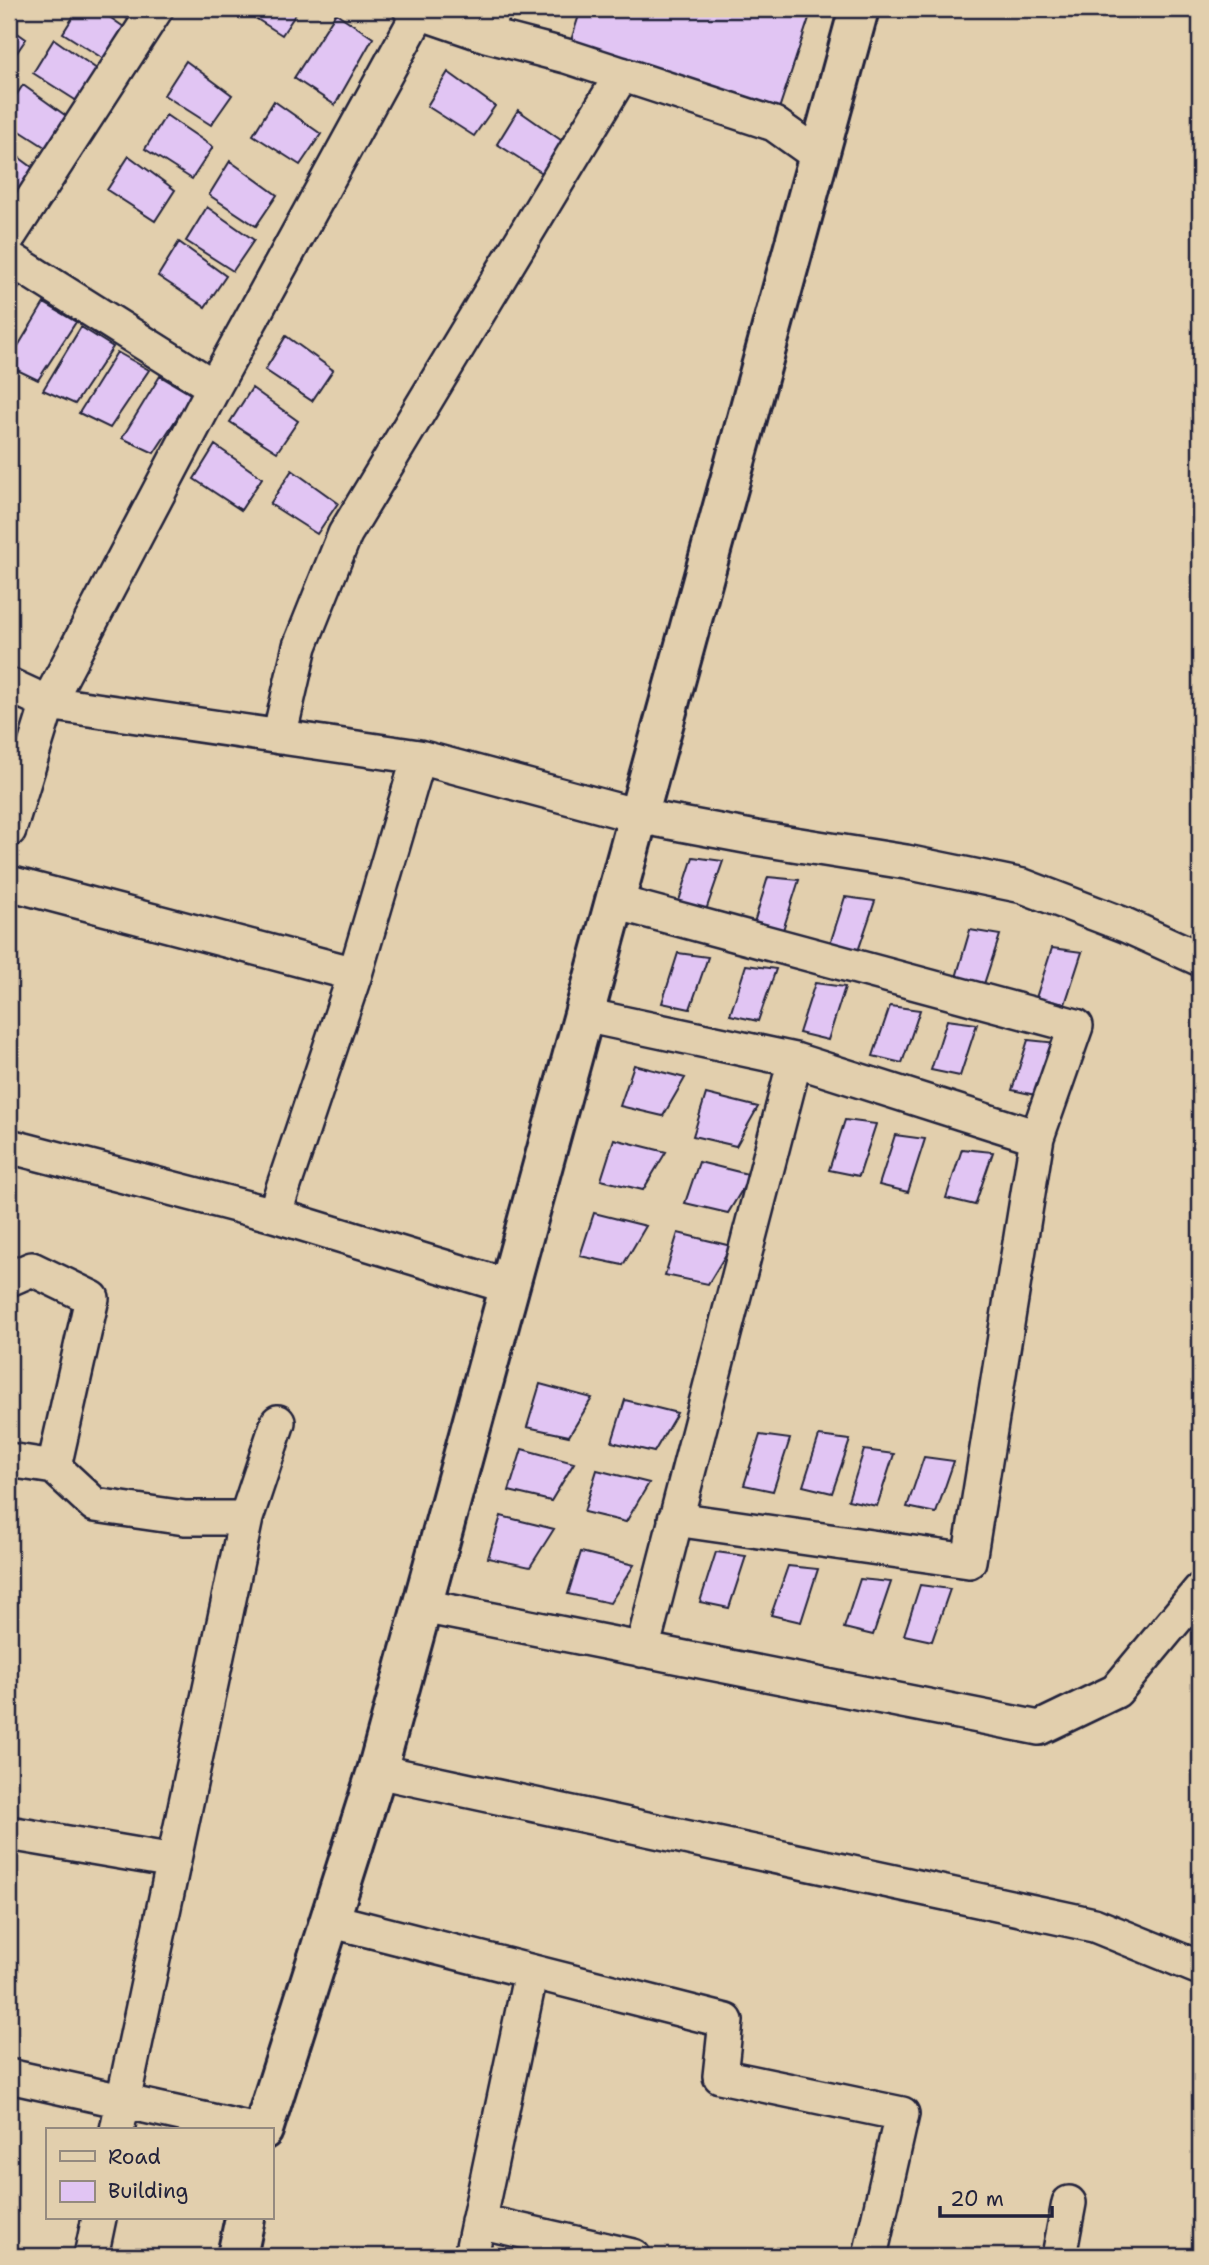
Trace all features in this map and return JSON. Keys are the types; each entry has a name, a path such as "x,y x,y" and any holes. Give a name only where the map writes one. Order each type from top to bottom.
{"street":[{"path":"9,236 156,9"},
{"path":"264,2128 377,1772 859,9"},
{"path":"9,830 48,703 414,11 490,22 566,56 774,124 818,156"},
{"path":"279,737 300,646 345,534 622,74"},
{"path":"9,258 214,387"},
{"path":"9,685 48,703 419,757 638,816 906,862 1023,886 1125,925 1200,959"},
{"path":"274,1215 355,974 419,757"},
{"path":"9,883 355,974"},
{"path":"614,902 1076,1026 1037,1137 969,1561 675,1520"},
{"path":"584,1015 795,1060 1037,1137"},
{"path":"642,1650 795,1060"},
{"path":"9,1146 274,1215 509,1287"},
{"path":"9,1279 32,1269 93,1298 54,1467"},
{"path":"120,2115 246,1518 278,1422"},
{"path":"9,1460 54,1467 96,1505 185,1518 246,1518"},
{"path":"422,1606 1039,1728 1116,1690 1200,1590"},
{"path":"377,1772 1094,1925 1200,1968"},
{"path":"9,1833 174,1861"},
{"path":"329,1920 726,2021 719,2076 902,2114 870,2256"},
{"path":"471,2256 531,1972"},
{"path":"9,2076 120,2115 235,2128"},
{"path":"1059,2256 1069,2203"},
{"path":"91,2256 99,2220"},
{"path":"237,2256 245,2220"},
{"path":"478,2221 633,2256"}],"building":[{"path":"78,9 98,9 131,32 110,63 63,33"},
{"path":"113,9 139,9 131,21"},
{"path":"241,9 299,9 282,35"},
{"path":"581,9 812,9 774,124 566,56"},
{"path":"336,13 373,38 335,105 294,78"},
{"path":"9,27 26,39 9,64"},
{"path":"54,39 101,72 80,103 33,73"},
{"path":"186,61 232,95 211,125 164,95"},
{"path":"448,72 495,106 474,136 427,106"},
{"path":"23,85 69,118 48,149 9,124 9,106"},
{"path":"274,101 321,134 300,165 253,135"},
{"path":"518,110 565,143 544,174 497,144"},
{"path":"166,115 213,147 192,179 145,149"},
{"path":"9,150 36,170 16,201 9,197"},
{"path":"129,156 175,190 155,221 107,190"},
{"path":"230,161 277,195 256,226 209,195"},
{"path":"207,207 254,240 233,271 186,241"},
{"path":"179,242 226,276 205,307 158,276"},
{"path":"9,282 19,288 9,304"},
{"path":"44,303 76,322 38,380 9,366 9,361"},
{"path":"81,327 113,347 75,404 43,390"},
{"path":"286,336 333,370 312,401 265,370"},
{"path":"117,352 149,370 110,428 79,413"},
{"path":"160,376 192,395 154,453 122,438"},
{"path":"252,388 298,421 277,452 230,422"},
{"path":"215,445 262,478 241,510 194,479"},
{"path":"292,470 338,503 317,534 270,504"},
{"path":"693,857 723,861 705,913 677,907"},
{"path":"768,877 799,880 782,933 753,926"},
{"path":"845,897 875,901 857,954 829,947"},
{"path":"970,930 1000,935 983,987 955,981"},
{"path":"1052,948 1082,952 1065,1004 1036,998"},
{"path":"678,953 708,957 690,1009 662,1003"},
{"path":"746,965 776,969 758,1021 730,1015"},
{"path":"815,983 845,987 828,1040 799,1033"},
{"path":"890,1006 920,1010 902,1063 873,1056"},
{"path":"947,1020 977,1024 960,1076 931,1070"},
{"path":"1028,1040 1058,1043 1040,1096 1012,1090"},
{"path":"634,1065 685,1078 663,1116 620,1106"},
{"path":"706,1094 758,1107 736,1146 693,1136"},
{"path":"845,1120 876,1124 859,1176 829,1170"},
{"path":"895,1135 925,1139 908,1192 879,1185"},
{"path":"614,1139 666,1152 643,1190 601,1180"},
{"path":"962,1149 993,1152 975,1205 946,1198"},
{"path":"699,1162 751,1175 728,1213 685,1203"},
{"path":"594,1213 646,1226 623,1265 580,1256"},
{"path":"678,1233 731,1246 708,1284 665,1275"},
{"path":"540,1384 592,1398 569,1436 527,1427"},
{"path":"625,1400 677,1413 654,1452 612,1442"},
{"path":"760,1435 790,1439 773,1491 744,1485"},
{"path":"819,1436 850,1440 832,1493 803,1486"},
{"path":"522,1449 574,1463 551,1501 509,1491"},
{"path":"864,1450 894,1454 877,1506 848,1500"},
{"path":"924,1457 954,1461 936,1513 907,1507"},
{"path":"597,1470 649,1483 626,1522 584,1512"},
{"path":"501,1516 554,1529 530,1567 488,1558"},
{"path":"581,1552 634,1565 610,1603 568,1594"},
{"path":"716,1552 746,1556 729,1608 700,1602"},
{"path":"788,1566 818,1569 801,1622 771,1615"},
{"path":"860,1579 891,1582 873,1635 844,1628"},
{"path":"920,1585 950,1589 932,1641 904,1635"}]}
